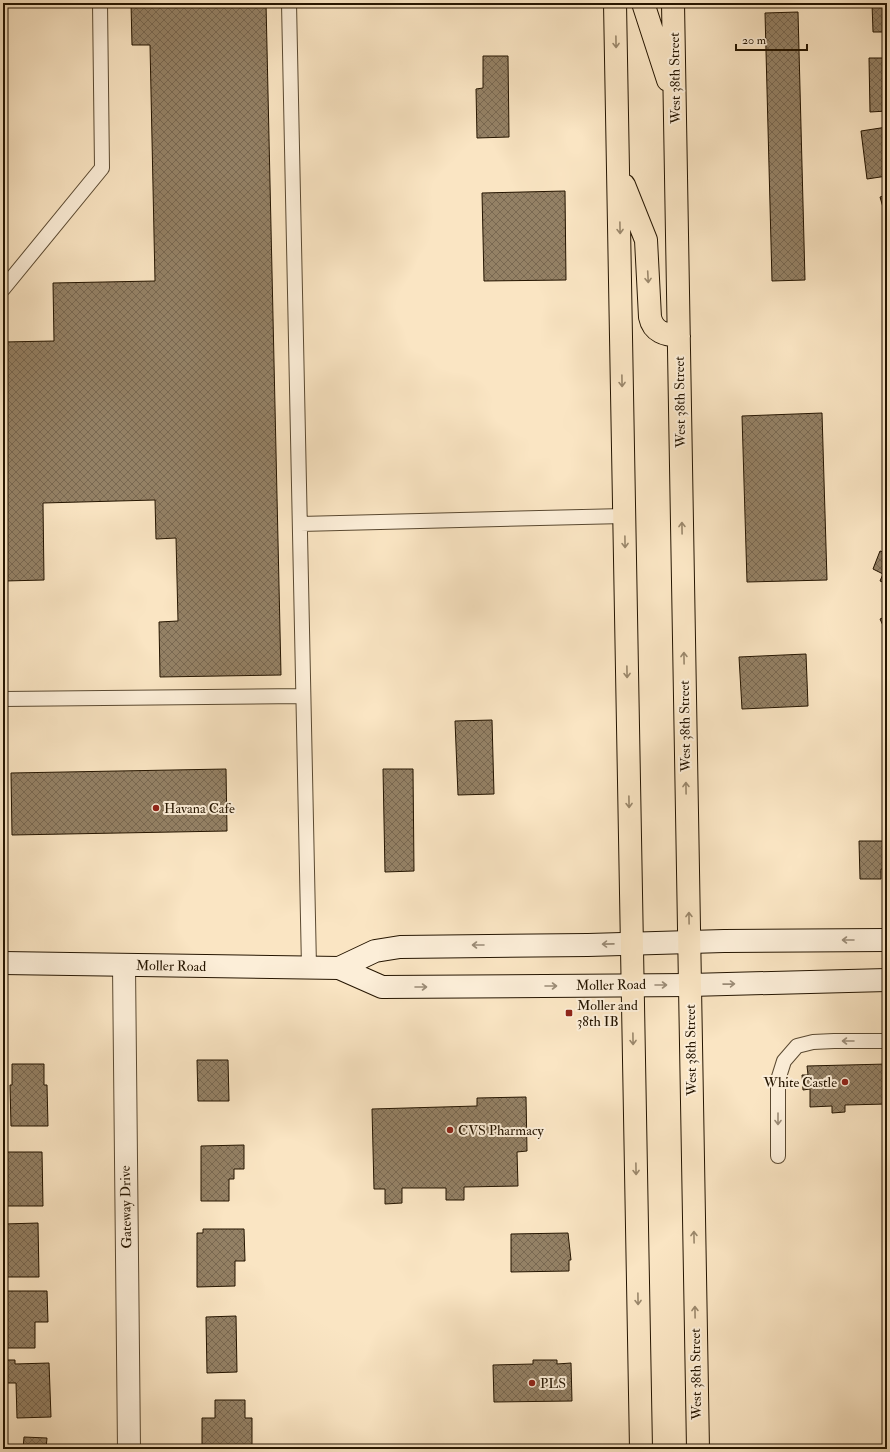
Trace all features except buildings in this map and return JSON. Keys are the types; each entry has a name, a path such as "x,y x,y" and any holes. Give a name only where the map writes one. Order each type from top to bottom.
{"main road":[{"path":"615,3 640,1449"},
{"path":"643,3 675,104"},
{"name":"West 38th Street","path":"673,3 698,1449"},
{"path":"619,173 646,240 651,324 661,333 668,336 679,336"},
{"name":"Moller Road","path":"339,968 375,951 400,947 632,944 689,941 887,940"},
{"name":"Moller Road","path":"3,963 339,968 382,987 690,985 887,980"},
{"name":"Gateway Drive","path":"124,966 129,1449"}],"lane":[{"path":"3,289 102,168 100,3"},
{"path":"289,3 309,967"},
{"path":"300,524 624,516"},
{"path":"3,699 303,696"},
{"path":"778,1156 778,1080 784,1061 797,1046 813,1042 887,1041"}],"place":[{"name":"Havana Cafe","path":"156,808"},
{"name":"Moller and 38th IB","path":"569,1013"},
{"name":"White Castle","path":"845,1082"},
{"name":"CVS Pharmacy","path":"450,1130"},
{"name":"PLS","path":"532,1383"}]}
